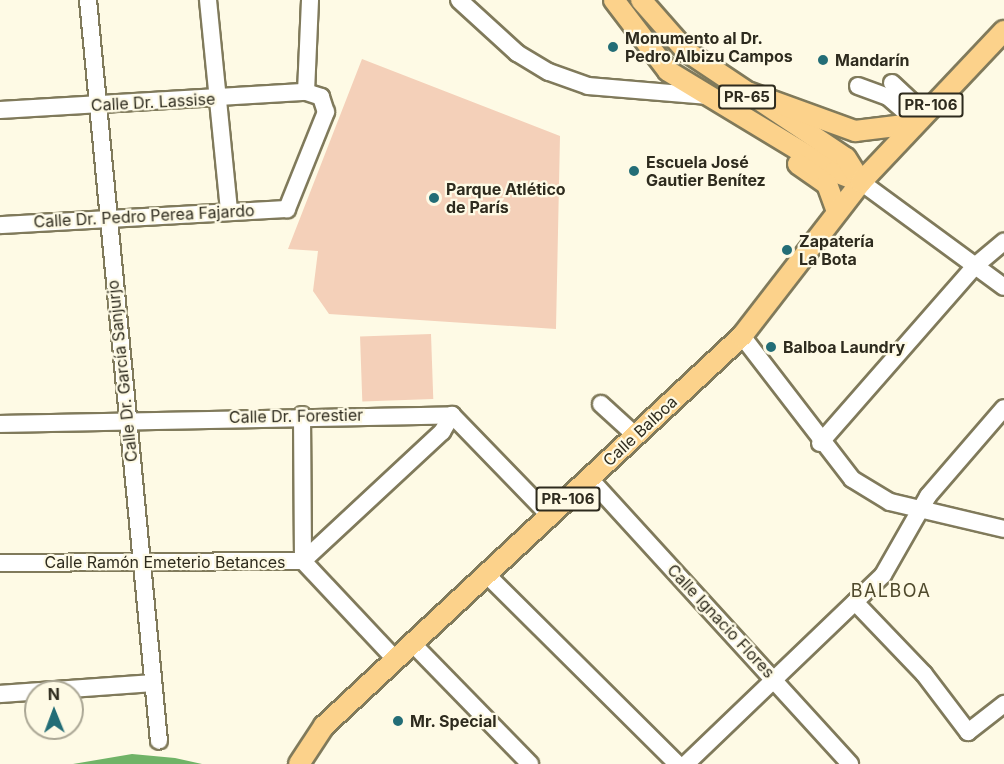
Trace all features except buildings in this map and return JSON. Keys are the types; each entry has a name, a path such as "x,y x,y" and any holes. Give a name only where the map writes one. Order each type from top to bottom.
{"main road":[{"name":"PR-65","path":"614,0 668,71 835,172 861,182"},
{"name":"PR-65","path":"641,0 686,51 737,90 846,158 861,182"},
{"name":"PR-106","path":"861,182 918,119 1004,31"},
{"path":"737,90 855,131 918,119"},
{"path":"706,96 714,114 826,184 837,211"},
{"name":"Calle Balboa","path":"299,764 324,726 742,336 861,182"}],"street":[{"name":"Calle Dr. García Sanjurjo","path":"88,0 95,106 159,741"},
{"path":"208,0 215,99 228,211"},
{"path":"306,92 310,0"},
{"path":"459,0 517,53 549,72 588,86 706,96"},
{"path":"892,83 918,119"},
{"path":"858,86 888,97 918,119"},
{"name":"Calle Dr. Lassise","path":"0,110 306,92"},
{"name":"Calle Dr. Pedro Perea Fajardo","path":"0,225 287,209 326,112 321,97 306,92"},
{"path":"861,182 1004,287"},
{"path":"820,443 975,266 1004,242"},
{"path":"742,336 820,443 871,493 920,511 1004,529"},
{"path":"601,404 634,435"},
{"path":"686,764 855,602 898,557 920,511 1004,408"},
{"path":"302,415 303,561"},
{"path":"303,561 442,432 452,415 550,516"},
{"name":"Calle Dr. Forestier","path":"0,424 127,418 452,415"},
{"name":"Calle Ignacio Flores","path":"590,479 774,678 850,764"},
{"name":"Calle Ramón Emeterio Betances","path":"0,563 303,561 395,659"},
{"path":"486,574 677,764"},
{"path":"855,602 924,674 968,732 1004,704"},
{"path":"412,644 530,764"},
{"path":"0,694 153,683"}],"shaded area":[{"name":"Parque Atlético de París","path":"362,59 560,136 556,329 329,314 313,291 318,251 288,249"},
{"path":"431,334 433,399 362,401 360,336"},
{"path":"132,754 175,758 202,764 73,764"}],"place":[{"name":"Monumento al Dr. Pedro Albizu Campos","path":"613,47"},
{"name":"Mandarín","path":"823,60"},
{"name":"Escuela José Gautier Benítez","path":"634,171"},
{"name":"Parque Atlético de París","path":"434,198"},
{"name":"Zapatería La Bota","path":"787,250"},
{"name":"Balboa Laundry","path":"771,347"},
{"name":"Mr. Special","path":"398,721"}],"district":[{"name":"BALBOA","path":"891,591"}]}
